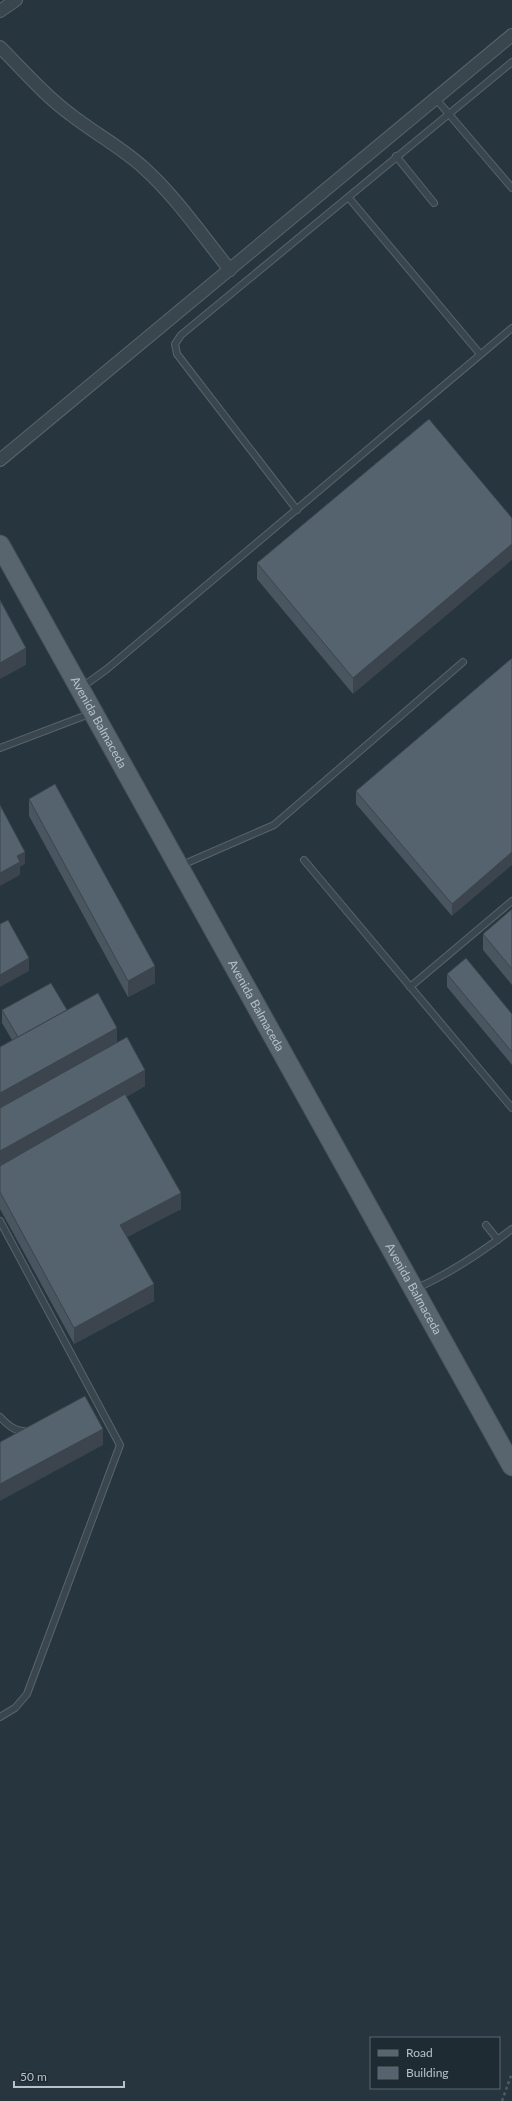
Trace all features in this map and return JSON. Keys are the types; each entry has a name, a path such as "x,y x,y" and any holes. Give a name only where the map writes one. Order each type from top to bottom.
{"main road":[{"name":"Avenida Balmaceda","path":"0,545 92,713 512,1466"}],"street":[{"path":"0,11 16,0"},
{"path":"0,460 512,35"},
{"path":"0,47 64,109 127,153 145,168 173,199 230,270"}],"lane":[{"path":"297,510 177,354 175,344 181,335 349,198 396,156 512,62"},
{"path":"436,98 512,188"},
{"path":"396,156 434,203"},
{"path":"349,198 480,354"},
{"path":"79,689 107,669 512,328"},
{"path":"178,867 274,825 463,662"},
{"path":"0,748 92,713"},
{"path":"304,860 512,1108"},
{"path":"410,987 512,901"},
{"path":"0,1221 120,1445 27,1694 14,1708 0,1717"},
{"path":"486,1225 498,1240"},
{"path":"414,1290 448,1274 512,1229"},
{"path":"87,1400 94,1396"},
{"path":"0,1416 8,1424 22,1432 36,1430"}],"path":[{"path":"502,2101 512,2073"}],"building":[{"path":"429,419 512,518 512,544 353,678 257,563"},
{"path":"0,600 26,648 0,663"},
{"path":"512,658 512,852 452,904 356,791"},
{"path":"55,784 155,966 128,981 29,799"},
{"path":"0,805 25,852 17,856 20,862 0,873"},
{"path":"512,909 512,969 483,934"},
{"path":"8,920 29,958 0,975 0,924"},
{"path":"466,958 512,1014 512,1052 447,974"},
{"path":"51,983 67,1010 18,1037 2,1010"},
{"path":"98,993 117,1028 0,1093 0,1047"},
{"path":"127,1037 145,1070 0,1151 0,1108"},
{"path":"125,1094 181,1193 120,1225 154,1284 74,1328 0,1192 0,1166"},
{"path":"85,1396 103,1429 0,1484 0,1442"}]}
